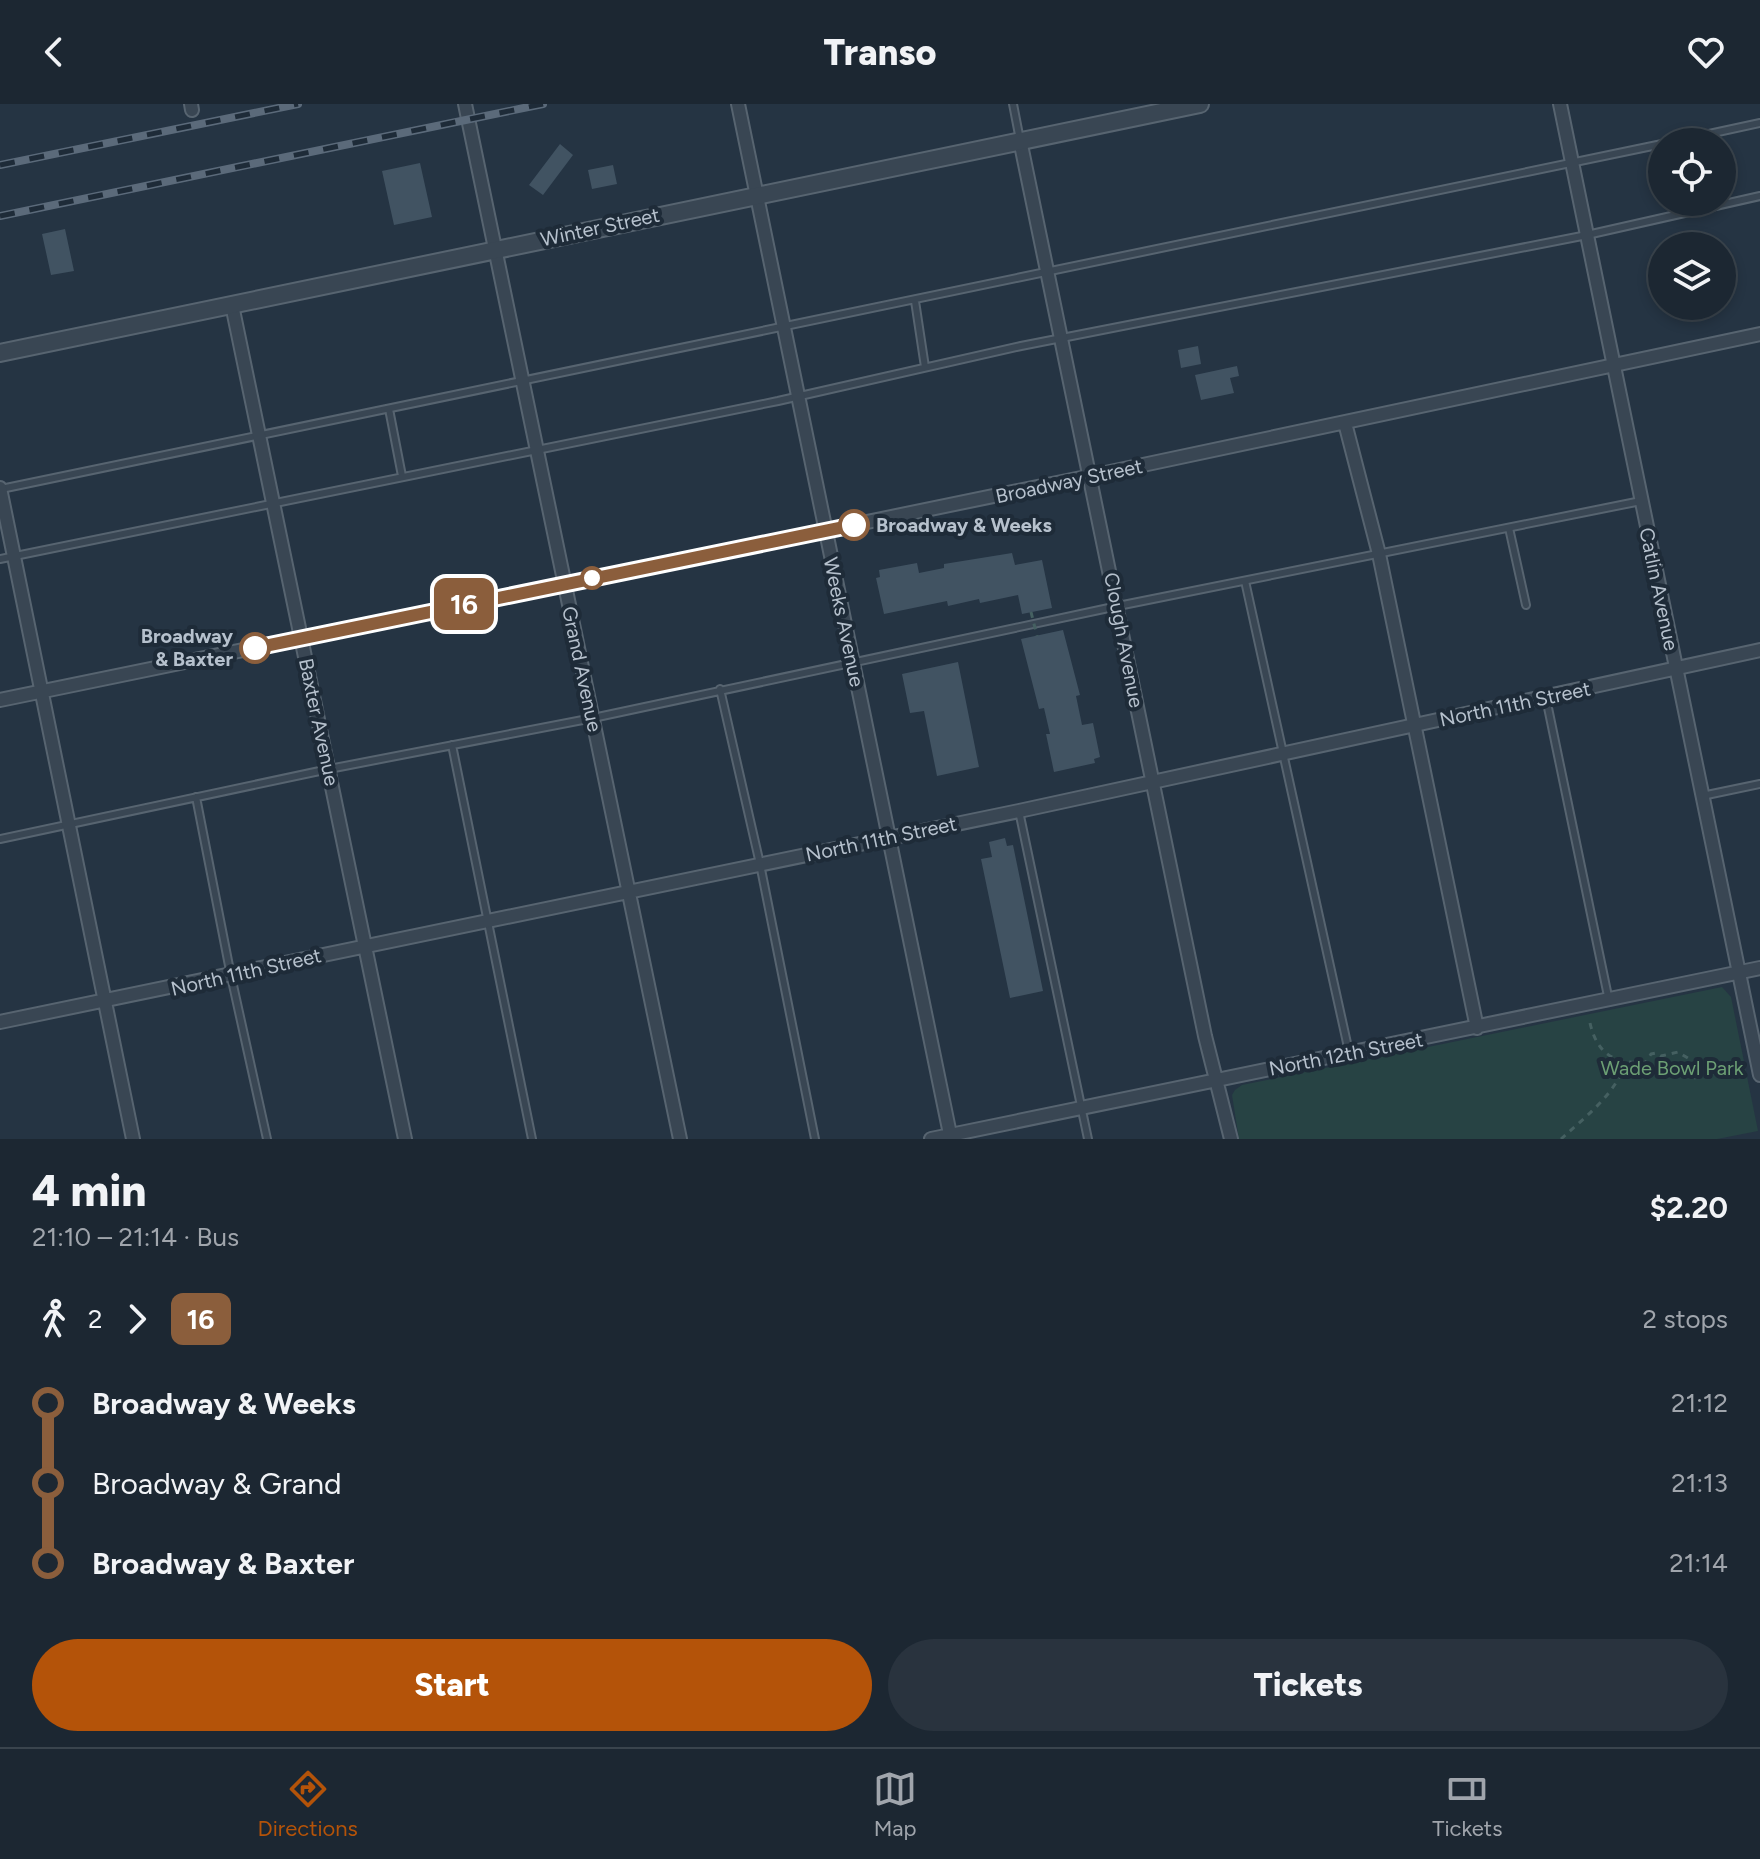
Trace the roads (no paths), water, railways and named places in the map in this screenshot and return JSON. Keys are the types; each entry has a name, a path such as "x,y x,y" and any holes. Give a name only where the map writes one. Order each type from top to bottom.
{"street":[{"name":"Grand Avenue","path":"465,104 680,1139"},
{"name":"Weeks Avenue","path":"738,104 951,1137"},
{"name":"Winter Street","path":"0,353 1200,104"},
{"name":"Catlin Avenue","path":"1560,104 1760,1075"},
{"name":"Clough Avenue","path":"1020,140 1205,1036 1231,1139"},
{"name":"Baxter Avenue","path":"232,305 405,1139"},
{"name":"Broadway Street","path":"0,700 1091,476 1760,334"},
{"path":"1345,423 1379,554 1477,1028"},
{"path":"0,489 133,1139"},
{"name":"North 11th Street","path":"0,1022 1019,811 1760,650"},
{"name":"North 12th Street","path":"931,1139 1760,968"}],"lane":[{"path":"1013,104 1020,140"},
{"path":"1736,128 1760,123"},
{"path":"0,489 1648,147"},
{"path":"0,559 798,396 1061,339 1587,235 1760,196"},
{"path":"915,301 925,367"},
{"path":"389,409 402,476"},
{"path":"0,839 329,769 593,718 1118,606 1641,501"},
{"path":"1509,528 1526,605"},
{"path":"1245,581 1349,1052"},
{"path":"720,689 760,864 815,1139"},
{"path":"1546,698 1609,1001"},
{"path":"452,745 532,1139"},
{"path":"1702,796 1760,784"},
{"path":"196,797 267,1139"},
{"path":"1019,811 1088,1139"}],"railway":[{"path":"0,165 298,104"},
{"path":"0,216 543,104"}],"place":[{"name":"Broadway & Weeks","path":"854,525"},
{"name":"Broadway & Baxter","path":"255,648"}],"park label":[{"name":"Wade Bowl Park","path":"1672,1068"}]}
